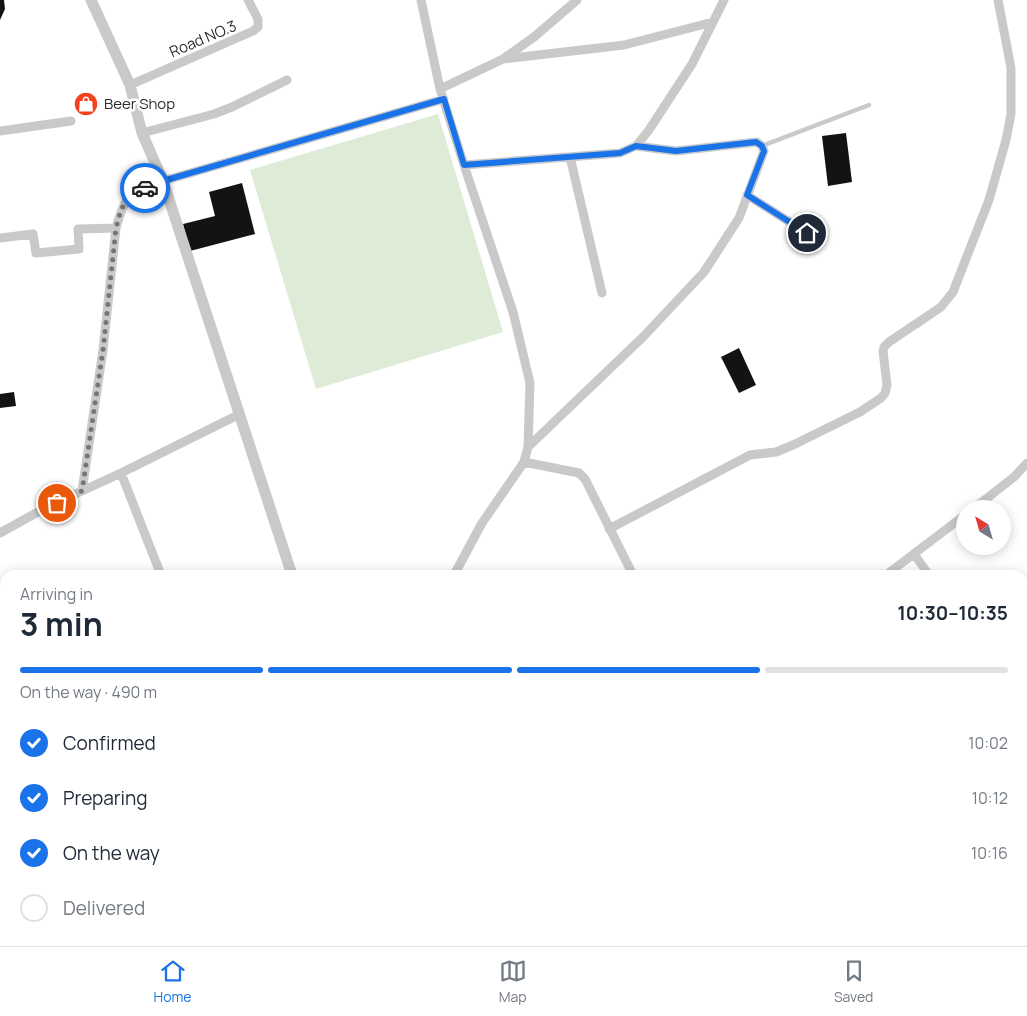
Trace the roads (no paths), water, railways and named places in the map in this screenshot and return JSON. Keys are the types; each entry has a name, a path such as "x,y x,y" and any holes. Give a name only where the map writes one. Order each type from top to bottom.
{"street":[{"path":"90,0 130,85 142,133 163,181 290,570"},
{"name":"Road NO.3","path":"130,85 253,32 258,27 258,19 248,0"},
{"path":"421,0 440,89 514,312 530,383 528,447 524,462 482,523 457,570"},
{"path":"440,89 503,59 534,37 577,0"},
{"path":"464,165 620,153 636,146 649,130 692,64 724,0"},
{"path":"609,529 750,455 776,452 860,412 881,398 885,393 887,385 883,356 884,347 948,300 953,292 994,183 1011,114 1011,68 998,0"},
{"path":"503,59 624,45 713,22"},
{"path":"142,133 214,114 287,80"},
{"path":"82,491 103,350 116,228 121,208 126,199 134,193 163,181 444,99"},
{"path":"0,132 71,122"},
{"path":"528,447 644,336 704,272 739,218 764,151 762,146 756,142 676,151 636,146"},
{"path":"570,157 602,294"},
{"path":"747,195 807,233"},
{"path":"0,238 33,234 36,253 79,248 78,229 116,228"},
{"path":"0,533 45,508 240,414"},
{"path":"524,462 579,473 585,479 630,570"},
{"path":"985,500 1014,477 1027,463"},
{"path":"121,473 159,570"},
{"path":"893,570 956,522"},
{"path":"914,554 925,570"}],"lane":[{"path":"762,146 869,105"}],"place":[{"name":"Beer Shop","path":"86,104"}]}
